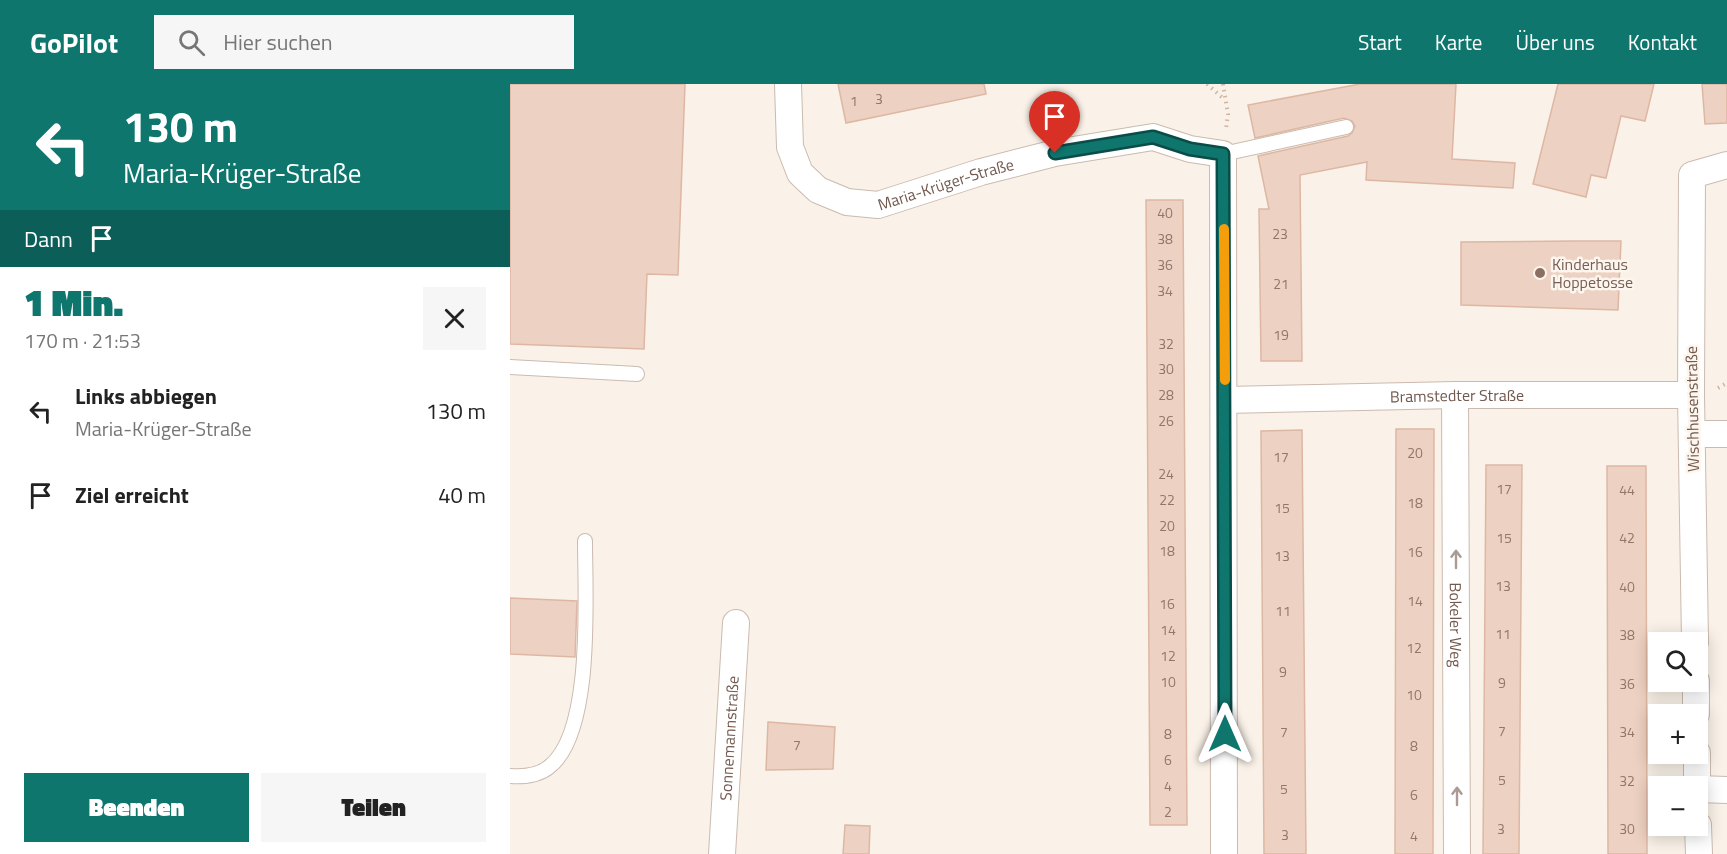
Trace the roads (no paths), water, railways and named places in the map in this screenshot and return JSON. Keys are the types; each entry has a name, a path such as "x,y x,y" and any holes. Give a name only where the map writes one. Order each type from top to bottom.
{"street":[{"name":"Maria-Krüger-Straße","path":"788,84 790,147 800,173 818,190 847,202 878,205 981,172 1055,153 1153,137 1190,149 1223,154"},
{"path":"1223,154 1224,854"},
{"name":"Wischhusenstraße","path":"1695,632 1691,395 1692,175 1727,165"},
{"name":"Bramstedter Straße","path":"1225,400 1455,395 1691,395"},
{"name":"Bokeler Weg","path":"1455,395 1457,854"},
{"path":"1692,434 1727,434"},
{"name":"Sonnemannstraße","path":"722,854 736,623"},
{"path":"1708,789 1727,790"},
{"path":"1698,836 1699,854"}],"lane":[{"path":"1223,154 1346,127"},
{"path":"510,367 637,374"},
{"path":"510,776 533,776 550,767 563,750 573,728 584,673 585,541"}],"place":[{"name":"Kinderhaus Hoppetosse","path":"1540,273"}]}
